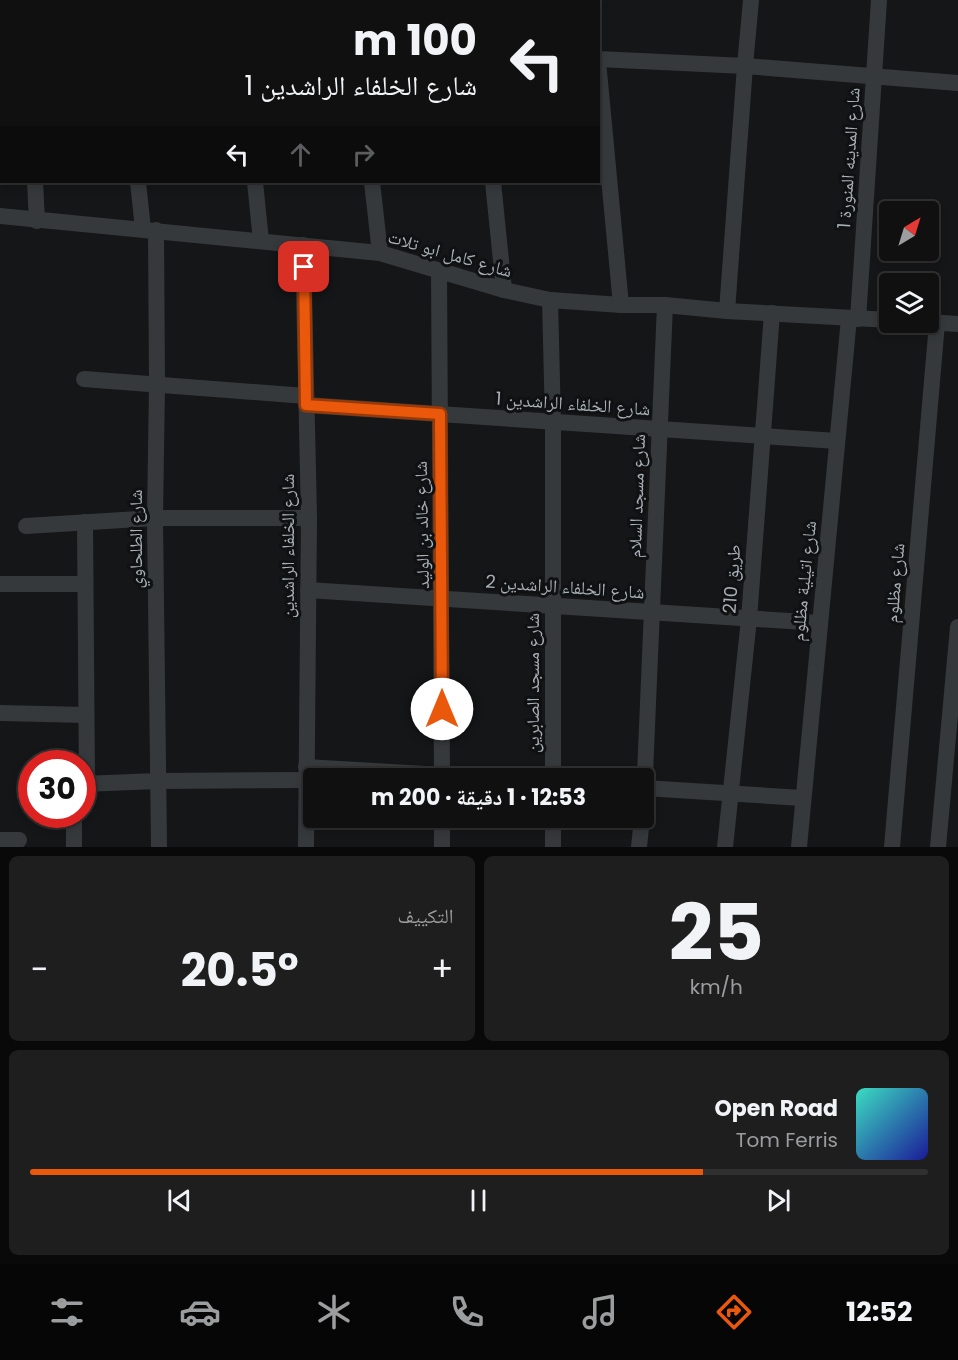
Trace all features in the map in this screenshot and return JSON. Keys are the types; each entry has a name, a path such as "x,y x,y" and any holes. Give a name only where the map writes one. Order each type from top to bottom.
{"street":[{"path":"727,311 751,0"},
{"name":"شارع المدينه المنورة 1","path":"853,318 879,0"},
{"path":"600,60 745,66 958,83"},
{"path":"600,81 621,304"},
{"path":"35,183 37,221"},
{"name":"شارع الطلحاوي","path":"138,183 149,230 157,385 155,518 159,847"},
{"path":"255,183 261,241"},
{"path":"372,183 380,253"},
{"path":"493,183 504,290"},
{"name":"شارع كامل ابو تلات","path":"0,216 380,253 504,290 550,300 879,319"},
{"name":"شارع الخلفاء الراشدين","path":"303,245 309,518 306,768"},
{"name":"شارع خالد بن الوليد","path":"439,271 442,768"},
{"name":"شارع مسجد الصابرين","path":"550,300 553,422 553,768"},
{"name":"شارع مسجد السلام","path":"645,768 665,305"},
{"name":"طريق 210","path":"725,847 748,619 772,313"},
{"name":"شارع اتيلية مظلوم","path":"799,847 837,441 853,318"},
{"path":"939,322 958,324"},
{"name":"شارع مظلوم","path":"892,847 932,333"},
{"name":"شارع الخلفاء الراشدين 1","path":"84,380 157,385 440,414 837,441"},
{"path":"26,526 155,518 309,518"},
{"path":"85,522 85,750"},
{"path":"0,584 86,584"},
{"name":"شارع الخلفاء الراشدين 2","path":"308,590 820,623"},
{"path":"938,847 953,744 958,627"},
{"path":"0,713 86,715"},
{"path":"96,784 303,773"},
{"path":"654,789 802,798"},
{"path":"74,828 74,847"},
{"name":"شارع الخلفاء الراشدين","path":"306,828 306,847"},
{"path":"442,828 442,847"},
{"path":"553,828 553,847"},
{"path":"639,847 641,828"},
{"path":"0,840 19,840"}],"route":[{"path":"304,267 306,405 440,414 442,709"}]}
